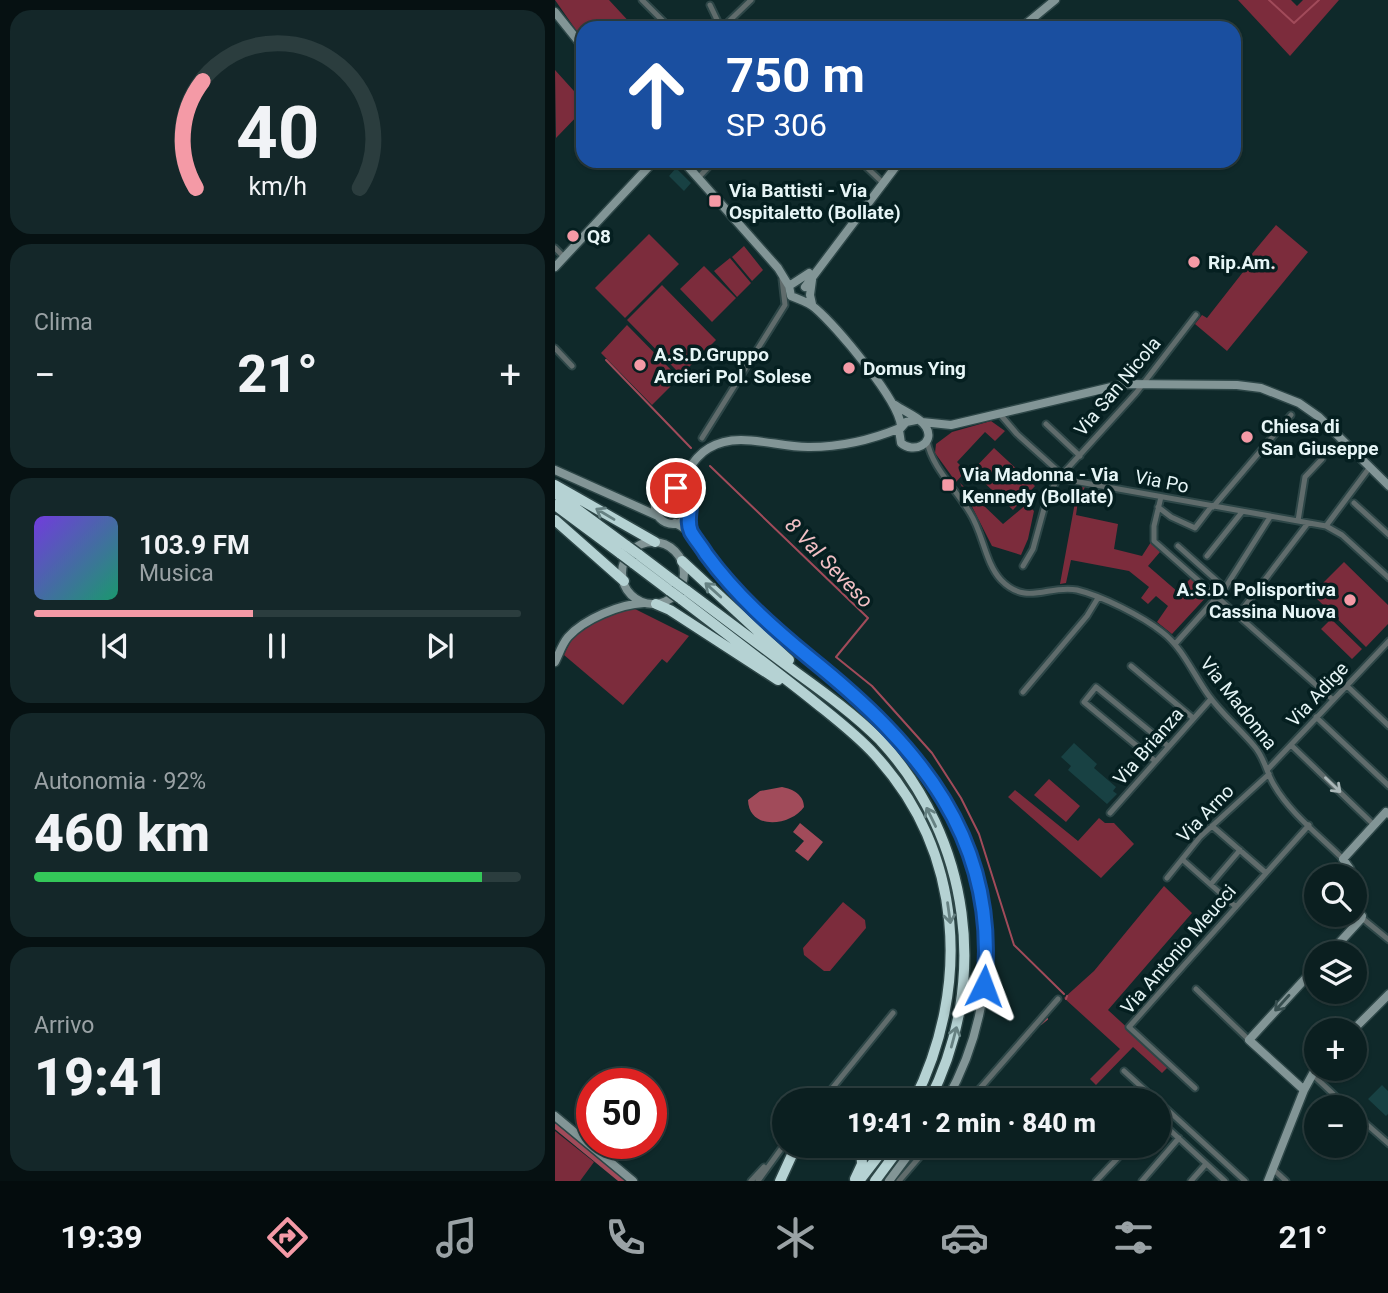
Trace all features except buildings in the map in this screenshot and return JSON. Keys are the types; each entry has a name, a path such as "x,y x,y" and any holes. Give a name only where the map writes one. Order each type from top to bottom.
{"highway":[{"path":"555,485 655,542"},
{"path":"555,493 624,550"},
{"path":"555,505 673,586 828,713 875,755 906,796 929,844 948,905 952,963 945,1018 935,1055 920,1088"},
{"path":"555,520 624,584"},
{"path":"682,561 878,738 914,784 946,850 958,890 965,938 963,993 950,1050 934,1088"},
{"path":"684,595 836,702"},
{"path":"651,603 671,610 828,713"},
{"path":"780,1181 791,1158"},
{"path":"856,1181 862,1158"},
{"path":"856,1181 876,1158"},
{"path":"875,1181 892,1158"}],"street":[{"path":"642,0 663,21"},
{"path":"728,21 751,0"},
{"path":"1030,21 1055,0"},
{"path":"710,5 718,21"},
{"path":"555,12 576,38"},
{"path":"555,267 647,168"},
{"path":"690,168 779,271 857,354 892,403 900,427 900,440 906,447 916,449 951,425 1124,384 1237,385 1282,395 1319,417 1388,485"},
{"path":"699,177 707,168"},
{"path":"867,168 884,184"},
{"path":"797,290 814,273 895,168"},
{"path":"555,248 564,257"},
{"path":"703,438 785,305 826,257"},
{"path":"779,271 784,284 785,305"},
{"path":"814,273 810,285 814,306"},
{"name":"Via San Nicola","path":"1022,566 1033,549 1047,498 1061,476 1143,383 1196,315"},
{"path":"555,348 572,366"},
{"path":"892,403 919,421 928,431 927,440"},
{"name":"Via Po","path":"1003,412 1012,429 1068,480 1326,526"},
{"path":"1158,507 1195,528 1291,415"},
{"path":"874,439 910,420 951,425"},
{"path":"1046,424 1079,456"},
{"path":"633,504 657,497 664,490 673,488 688,474 703,452 727,441 745,440 811,447 874,439 900,440"},
{"name":"Via Madonna","path":"927,440 933,460 973,517 993,569 1004,582 1024,593 1072,589 1098,598 1149,623 1176,643 1211,699 1254,747 1284,798 1346,864"},
{"name":"Via Madonna","path":"916,449 933,460"},
{"path":"1298,521 1305,477 1323,459"},
{"path":"1370,467 1326,526 1347,540 1388,578"},
{"path":"555,470 691,532"},
{"path":"688,474 687,494 691,504 688,515 691,532 698,542 754,610 867,705 902,741 935,786 970,852 984,911 986,969 975,1035 966,1062 953,1088"},
{"path":"673,488 687,494"},
{"path":"657,497 655,507 658,516"},
{"path":"1161,497 1153,540 1333,699"},
{"path":"1354,503 1388,535"},
{"path":"1207,556 1242,512"},
{"path":"675,523 688,515"},
{"path":"1176,643 1225,588 1270,517"},
{"path":"1238,615 1308,523"},
{"path":"556,659 566,639 574,632 615,610 669,600 679,590 684,578 682,561 673,549 655,542 640,545 631,552 623,566 623,600 615,610"},
{"path":"1178,546 1225,588"},
{"path":"624,584 634,597 651,603"},
{"path":"1023,692 1087,616 1098,598"},
{"name":"Via Adige","path":"1268,771 1305,727 1388,641"},
{"path":"1131,666 1193,718"},
{"path":"1346,685 1388,726"},
{"path":"1155,761 1083,702 1096,687 1169,746"},
{"name":"Via Brianza","path":"1110,813 1211,699"},
{"path":"1316,717 1388,786"},
{"path":"1291,745 1374,825"},
{"name":"Via Arno","path":"1167,878 1212,826 1268,771"},
{"path":"1343,859 1388,812"},
{"name":"Via Antonio Meucci","path":"1195,1088 1129,1027 1309,825"},
{"path":"1212,826 1266,873"},
{"path":"1211,884 1240,850"},
{"path":"1183,860 1236,907"},
{"path":"1367,922 1388,940"},
{"path":"1341,941 1354,927"},
{"path":"1249,1040 1304,980"},
{"path":"1197,989 1304,1090"},
{"path":"1365,1018 1388,994"},
{"path":"980,1088 1058,999"},
{"path":"832,1088 893,1013"},
{"path":"1124,1071 1143,1088"},
{"path":"1268,1181 1309,1081"},
{"path":"1323,1081 1336,1095"},
{"path":"1171,1113 1245,1181"},
{"path":"555,1116 633,1181"},
{"path":"1367,1125 1388,1144"},
{"path":"1171,1131 1225,1181"},
{"path":"1142,1181 1179,1138"},
{"path":"751,1181 774,1158"},
{"path":"758,1181 774,1158"},
{"path":"889,1181 906,1158"},
{"path":"899,1181 919,1158"},
{"path":"1096,1181 1118,1158"},
{"path":"1191,1181 1206,1164"},
{"path":"1273,1168 1286,1181"}],"shaded area":[{"path":"555,0 609,0 628,21 576,21 576,30"},
{"path":"1238,0 1291,0 1297,6 1303,0 1339,0 1290,56"},
{"path":"555,70 576,93 576,117 556,138"},
{"path":"1276,225 1308,252 1227,351 1195,324 1202,315 1207,318 1254,258 1251,255"},
{"path":"649,234 679,264 625,318 595,288"},
{"path":"744,246 763,270 752,281 732,257"},
{"path":"730,258 751,283 737,297 714,271"},
{"path":"704,266 736,298 712,322 680,289"},
{"path":"662,285 716,340 681,375 627,320"},
{"name":"A.S.D.Gruppo Arcieri Pol. Solese","path":"627,325 679,378 652,405 601,353"},
{"path":"991,421 1005,431 995,441 985,432 957,462 966,471 956,482 935,453 936,444 952,432"},
{"path":"994,448 1035,486 1013,510 972,471"},
{"path":"960,483 1003,524 1027,504 1034,511 1028,539 1021,555 992,546"},
{"path":"1078,486 1085,487 1078,501 1076,515 1118,524 1114,549 1142,556 1151,542 1160,552 1148,566 1178,592 1191,578 1209,594 1172,634 1157,622 1168,606 1156,596 1148,604 1141,598 1149,587 1129,571 1071,560 1066,583 1060,584"},
{"name":"A.S.D. Polisportiva Cassina Nuova","path":"1344,562 1388,605 1388,624 1366,647 1312,594"},
{"path":"611,606 631,607 689,636 667,663 662,659 623,705 564,655 582,625"},
{"path":"1331,619 1362,649 1352,659 1321,629"},
{"path":"1049,779 1080,806 1066,822 1034,795"},
{"path":"782,787 797,793 804,807 790,818 781,821 763,821 755,817 748,800 760,791"},
{"path":"1015,790 1078,841 1099,818 1105,823 1114,823 1134,844 1101,878 1008,797"},
{"path":"800,823 823,842 808,861 795,851 804,841 793,832"},
{"path":"1164,886 1192,913 1108,1010 1169,1066 1162,1073 1133,1047 1096,1085 1090,1079 1120,1049 1064,998 1094,971"},
{"path":"843,902 865,920 866,928 830,971 824,971 804,955 803,948"},
{"path":"555,1131 576,1148 576,1159 590,1159 594,1162 580,1181 555,1181"}],"waterway":[{"path":"1269,0 1294,23 1319,0"},
{"name":"8 Val Seveso","path":"606,360 691,448"},
{"name":"8 Val Seveso","path":"710,466 868,618 836,657 872,686 932,753 961,798 979,834 1014,945 1064,994"},
{"name":"8 Val Seveso","path":"1041,1024 1047,1019"},
{"name":"8 Val Seveso","path":"1025,1041 1031,1035"},
{"name":"8 Val Seveso","path":"1014,1053 1017,1050"},
{"path":"555,1126 622,1181"}],"place":[{"name":"Via Battisti - Via Ospitaletto (Bollate)","path":"715,201"},
{"name":"Q8","path":"573,236"},
{"name":"Rip.Am.","path":"1194,262"},
{"name":"A.S.D.Gruppo Arcieri Pol. Solese","path":"640,365"},
{"name":"Domus Ying","path":"849,368"},
{"name":"Chiesa di San Giuseppe","path":"1247,437"},
{"name":"Via Madonna - Via Kennedy (Bollate)","path":"948,485"},
{"name":"A.S.D. Polisportiva Cassina Nuova","path":"1350,600"}],"route":[{"path":"676,488 685,492 690,501 688,515 691,532 733,588 765,620 878,715 913,755 948,807 970,852 984,911 984,986"}]}
